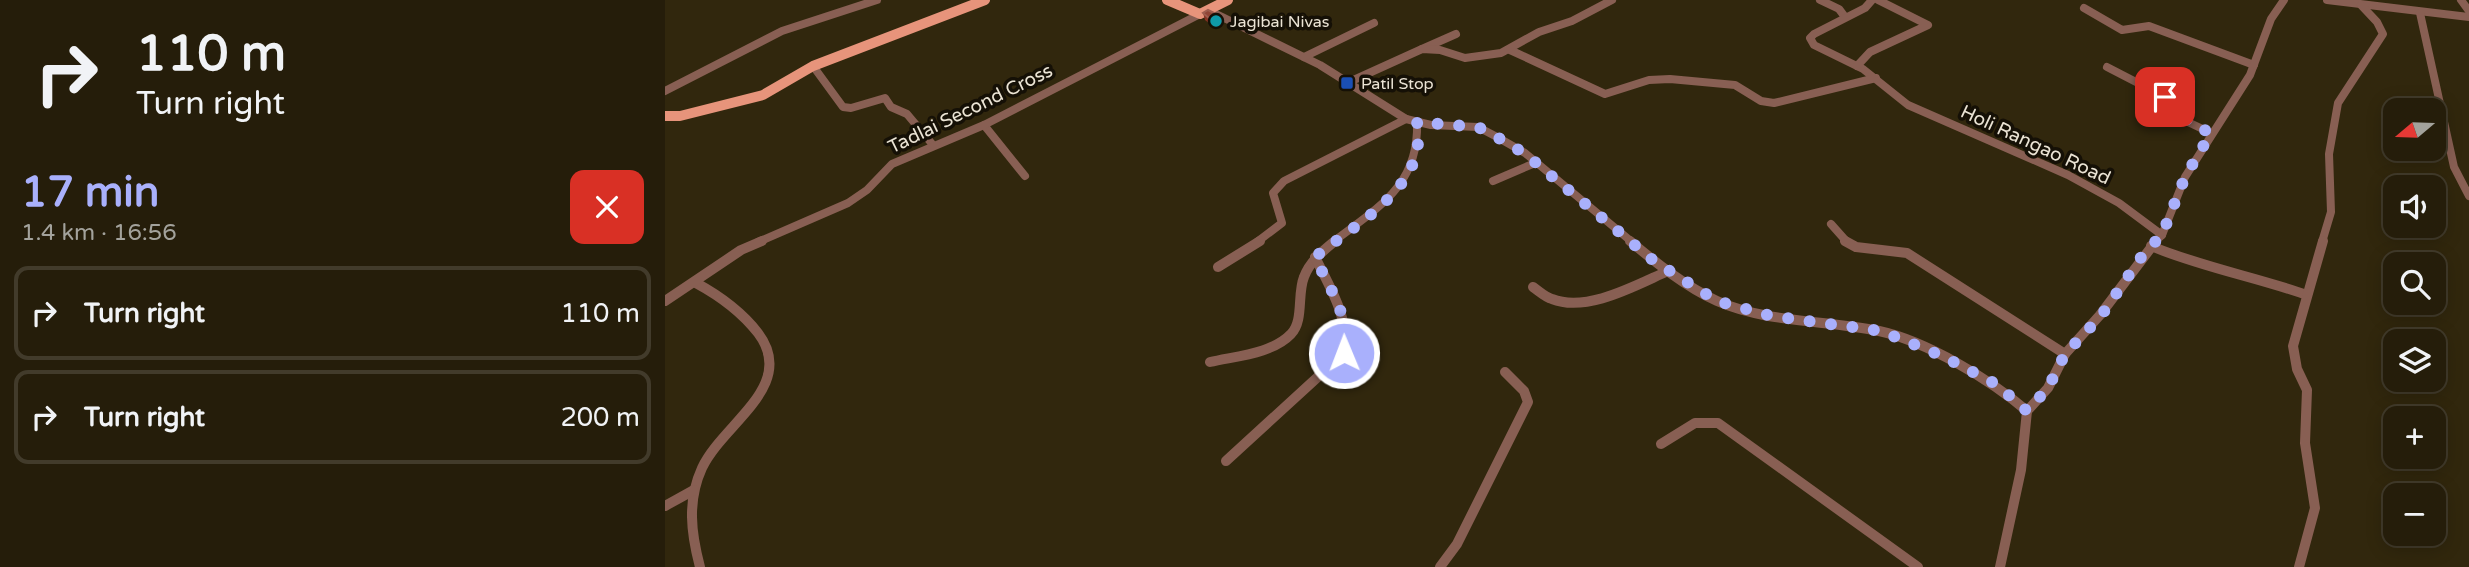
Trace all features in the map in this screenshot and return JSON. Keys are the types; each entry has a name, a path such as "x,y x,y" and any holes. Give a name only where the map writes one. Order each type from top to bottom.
{"main road":[{"path":"665,116 680,116 763,95 813,66 985,0"},
{"path":"1167,0 1204,12"},
{"name":"Tadlai Second Cross","path":"1204,12 1228,0"}],"street":[{"path":"665,92 782,31 877,0"},
{"path":"1422,50 1440,50 1465,58 1510,50 1539,32 1572,21 1612,0"},
{"path":"1820,0 1839,9 1845,17 1865,8 1872,0"},
{"path":"1857,66 1870,52 1929,25 1878,0"},
{"path":"2000,567 2017,489 2027,411 2048,388 2065,354 2101,316 2151,246 2162,235 2185,177 2254,65 2271,19 2284,0"},
{"path":"2327,0 2469,17"},
{"path":"2461,0 2469,12"},
{"path":"2299,567 2315,508 2305,443 2307,390 2297,369 2293,346 2331,212 2329,154 2338,103 2383,34 2377,22 2361,5"},
{"path":"2084,8 2122,30 2149,26 2254,65"},
{"path":"1204,12 1304,57 1406,119 1478,127 1524,153 1668,271 1701,293 1739,308 1771,316 1881,331 1940,355 1996,384 2027,411"},
{"name":"Tadlai Second Cross","path":"665,301 696,283 714,266 741,250 848,203 867,190 892,164 984,125 1204,12"},
{"path":"2420,13 2454,167 2469,196"},
{"name":"Holi Rangao Road","path":"1845,17 1810,38 1814,45 1876,78 1908,105 2079,181 2119,203 2162,235"},
{"path":"1304,57 1374,23"},
{"path":"1347,83 1456,34"},
{"path":"1510,50 1598,93 1614,92 1649,80 1669,79 1735,85 1761,101 1774,103 1876,78"},
{"path":"813,66 824,76 826,85 842,107 851,108 885,98 891,107 907,114 933,145"},
{"path":"2107,68 2165,97 2190,123 2211,133"},
{"path":"1218,267 1274,232 1282,223 1273,193 1283,181 1406,119"},
{"path":"1210,362 1267,348 1293,332 1298,325 1297,291 1303,275 1315,257 1383,204 1411,173 1420,140 1417,122"},
{"path":"984,125 1025,176"},
{"path":"1493,181 1535,163"},
{"path":"1831,224 1848,244 1907,253 2065,354"},
{"path":"2151,246 2177,257 2256,277 2307,295"},
{"path":"1226,461 1344,353 1347,344 1344,321 1315,257"},
{"path":"1533,286 1553,300 1576,302 1620,290 1668,271"},
{"path":"696,283 728,299 767,341 773,361 764,391 716,443 694,489 690,533 700,567"},
{"path":"1440,567 1457,544 1528,401 1524,391 1505,372"},
{"path":"1661,444 1693,422 1703,420 1718,423 1918,567"},
{"path":"665,506 694,489"}],"building":[{"path":"1208,10 1220,16 1211,20 1203,13"}],"place":[{"name":"Jagibai Nivas","path":"1216,21"},
{"name":"Patil Stop","path":"1347,83"}],"route":[{"path":"1344,353 1347,344 1344,321 1315,257 1383,204 1411,173 1420,140 1417,122 1478,127 1524,153 1626,239 1701,293 1717,301 1771,316 1881,331 1940,355 1996,384 2013,395 2027,411 2048,388 2065,354 2101,316 2144,253 2162,235 2185,177 2211,133 2178,114 2174,105 2165,97"}]}
